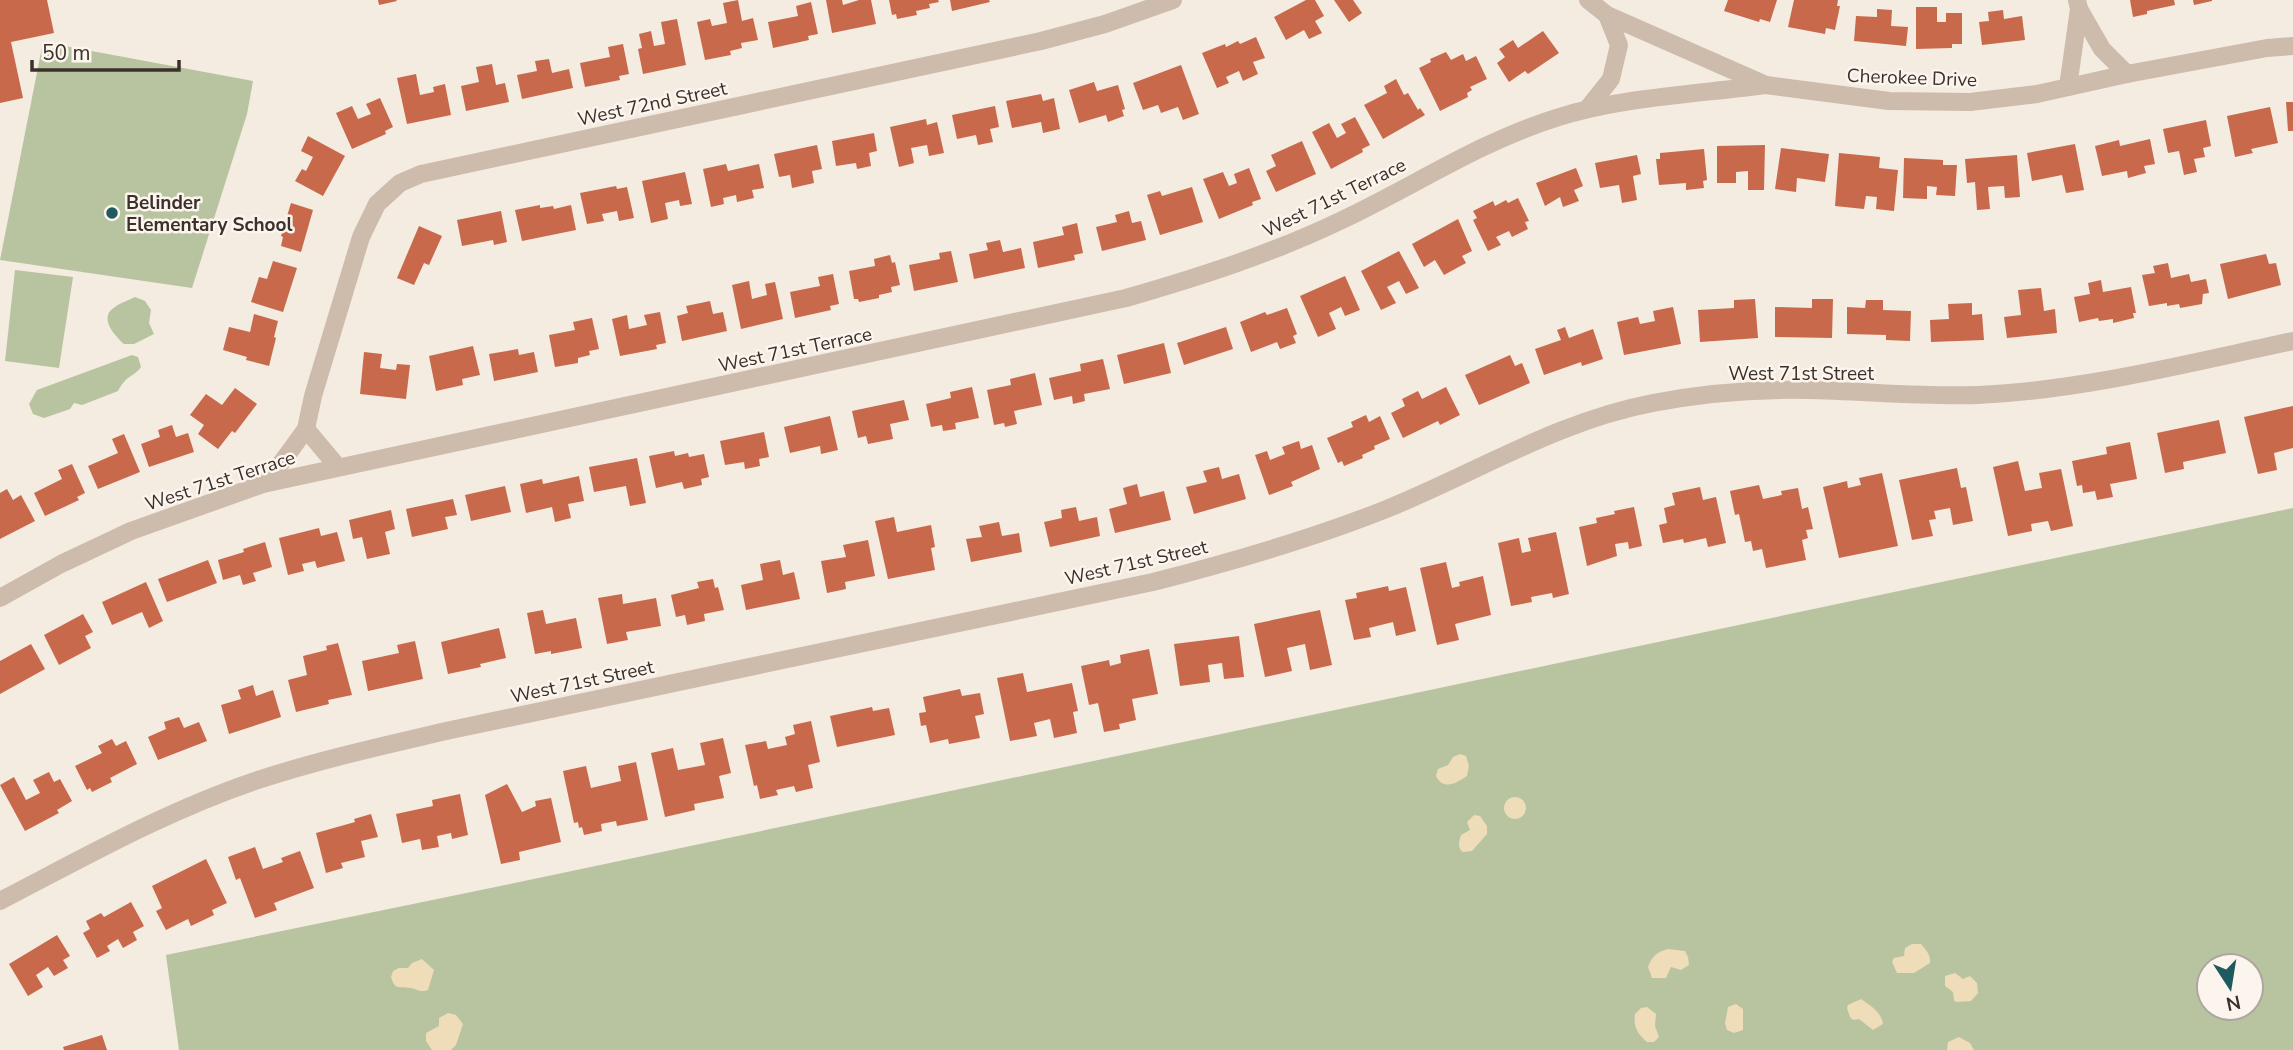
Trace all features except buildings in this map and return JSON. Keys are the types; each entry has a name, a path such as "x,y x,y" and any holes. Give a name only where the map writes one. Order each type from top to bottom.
{"street":[{"name":"West 72nd Street","path":"263,484 306,429 361,237 377,204 400,183 421,174 1041,41 1105,24 1172,0"},
{"name":"Cherokee Drive","path":"1588,0 1607,15 1766,85 1889,101 1970,102 2037,94 2127,74 2267,48 2293,46"},
{"path":"2078,5 2102,49 2127,74"},
{"path":"2068,87 2078,5"},
{"path":"1588,108 1611,79 1619,45 1607,15"},
{"name":"West 71st Terrace","path":"0,598 61,564 131,531 263,484 1126,298 1205,275 1274,250 1341,220 1461,156 1522,130 1588,108 1766,85"},
{"name":"West 71st Street","path":"0,901 180,811 254,781 330,758 460,728 1153,582 1229,563 1304,540 1386,509 1546,436 1618,411 1720,393 1811,390 1888,395 1978,395 2064,387 2293,341"},
{"path":"306,429 337,466"}],"green space":[{"path":"43,42 253,81 247,114 192,288 0,260"},
{"path":"15,270 73,277 59,368 5,361"},
{"path":"135,297 145,301 151,310 149,323 154,334 134,344 124,344 109,326 108,316 117,305"},
{"path":"132,355 138,357 141,367 118,391 82,405 74,403 70,409 44,418 33,414 29,404 37,390"},
{"path":"2293,508 2293,1050 179,1050 166,955"}],"sand":[{"path":"1460,754 1466,756 1469,766 1467,776 1455,783 1446,784 1439,781 1436,776 1438,769 1448,765 1453,757"},
{"path":"1515,797 1523,800 1526,808 1523,816 1515,819 1507,816 1504,808 1507,800"},
{"path":"1474,815 1480,816 1487,826 1487,834 1472,851 1463,852 1459,846 1460,837 1470,830 1467,822"},
{"path":"1912,944 1921,944 1929,955 1930,963 1914,973 1897,973 1892,962 1894,958 1904,956 1905,948"},
{"path":"1668,949 1685,951 1689,965 1681,970 1671,967 1666,978 1652,978 1648,967 1651,960"},
{"path":"422,959 434,970 428,990 420,991 394,984 391,977 393,971 408,968"},
{"path":"1955,973 1963,979 1970,976 1977,983 1978,993 1971,1001 1956,1002 1953,992 1945,986 1945,976"},
{"path":"1861,999 1878,1013 1883,1024 1873,1030 1859,1019 1853,1020 1850,1017 1848,1005"},
{"path":"1736,1004 1743,1009 1743,1030 1734,1033 1727,1030 1725,1023 1728,1007"},
{"path":"1647,1007 1656,1014 1655,1026 1659,1037 1654,1042 1644,1039 1635,1023 1635,1014 1641,1008"},
{"path":"448,1013 456,1015 463,1024 456,1045 451,1050 432,1050 426,1041 426,1033 439,1026 439,1018"},
{"path":"1959,1037 1970,1043 1974,1050 1947,1050 1948,1042"}],"place":[{"name":"Belinder Elementary School","path":"112,213"}]}
